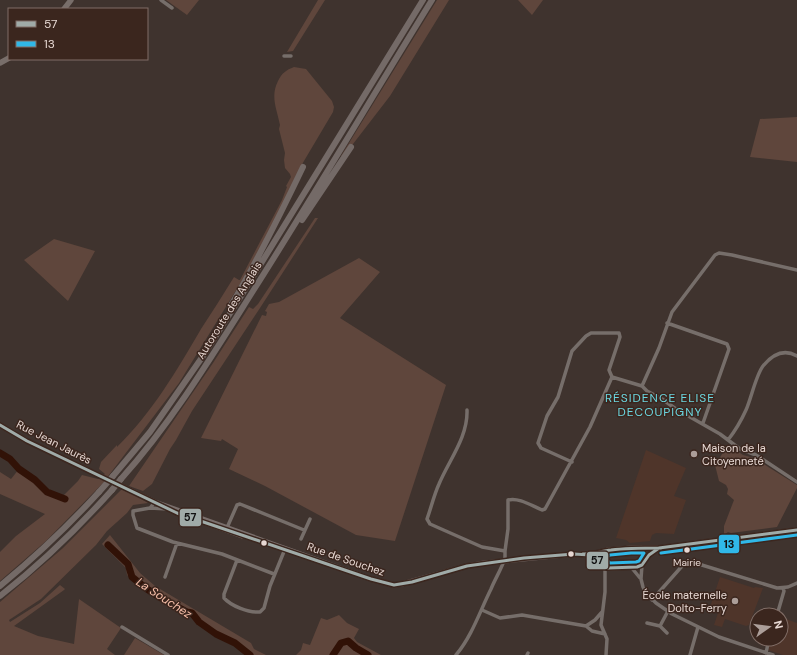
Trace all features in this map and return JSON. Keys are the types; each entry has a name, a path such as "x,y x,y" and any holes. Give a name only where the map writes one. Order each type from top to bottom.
{"highway":[{"name":"Autoroute des Anglais","path":"0,586 47,544 99,492 150,432 187,381 423,0"},
{"name":"Autoroute des Anglais","path":"0,596 68,537 112,490 162,428 192,387 284,242 432,0"},
{"path":"284,242 322,193 352,147"},
{"path":"219,330 224,317 272,232 303,167"}],"main road":[{"path":"65,8 71,0"},
{"name":"Rue Jean Jaurès","path":"0,425 27,441 155,502"},
{"name":"Rue de Souchez","path":"155,502 168,509 226,529"},
{"name":"Rue de Souchez","path":"155,502 275,548 285,549 371,579 394,585 412,582 467,566 574,554 590,555 608,550 641,548"},
{"path":"641,548 659,548 797,530"},
{"path":"641,548 646,558"},
{"path":"590,555 609,568 631,567 642,565 646,558 659,548"},
{"path":"604,552 601,556 604,565"}],"street":[{"path":"161,0 172,8"},
{"path":"284,56 291,56"},
{"path":"642,386 672,312 715,255 719,253 732,255 797,270"},
{"path":"667,324 727,344 729,350 703,423"},
{"path":"456,655 482,610 504,561 508,529 508,500 513,499 542,510 545,509 572,462 590,427 612,377 609,370 620,334 591,333 586,336 571,354 558,397 547,416 538,443 541,448 572,462"},
{"path":"728,440 735,431 746,410 762,367 774,355 780,353 790,352 797,356"},
{"path":"612,377 642,386 670,405 703,423 740,449 757,456 797,482"},
{"path":"466,410 467,420 457,450 439,484 427,519 430,524 482,547 505,551"},
{"path":"150,508 155,502"},
{"path":"226,529 237,505 240,504 304,530"},
{"path":"168,509 150,508 135,510 132,513 137,528 177,543 222,554 274,574"},
{"path":"301,539 310,519"},
{"path":"165,577 177,543"},
{"path":"237,560 224,594 224,598 227,601 251,611 260,612 264,608 274,574 285,549"},
{"path":"652,600 683,565 692,562 777,588 783,588 797,583"},
{"path":"604,565 606,592 601,625 607,639 606,655"},
{"path":"641,579 642,565"},
{"path":"631,567 641,579 646,593 652,600 668,611 719,637 773,655"},
{"path":"780,607 784,591 783,588"},
{"path":"482,610 500,618 522,616 586,626 592,631 605,634"},
{"path":"660,626 668,611"},
{"path":"586,626 602,612"},
{"path":"648,623 660,626 667,632"},
{"path":"122,627 168,655"},
{"path":"690,655 698,627"},
{"path":"766,653 767,647"}],"shaded area":[{"path":"166,0 199,0 187,15"},
{"path":"318,0 325,0 293,51 287,52"},
{"path":"437,0 449,0 390,96 343,157 341,156"},
{"path":"518,0 543,0 532,15"},
{"path":"294,67 306,69 332,101 334,107 333,112 301,166 271,229 243,279 179,383 103,483 46,541 0,581 0,552 16,536 45,514 0,494 0,472 11,479 19,469 50,493 62,497 82,475 98,479 105,474 99,469 101,462 130,434 153,406 234,277 240,280 282,200 287,187 286,186 291,177 285,168 285,153 274,98 276,87 280,78 284,72"},
{"path":"797,117 797,162 750,157 760,119"},
{"path":"315,218 318,218 192,411 152,484 143,491 129,486 213,363 249,307 253,309 258,304"},
{"path":"54,239 95,251 68,301 24,260"},
{"path":"359,258 380,272 340,318 446,385 395,541 356,535 265,486 229,469 238,449 222,439 221,441 201,438 262,315 266,316 267,312 265,311 269,304 279,302"},
{"path":"731,447 743,455 754,458 797,485 797,488 777,527 731,533 728,532 724,535 724,526 734,500 727,494 728,489 726,485 719,481 715,465 726,448 728,450"},
{"path":"646,450 686,468 674,496 686,500 674,534 656,533 652,535 650,541 630,543 626,540 616,538"},
{"path":"123,488 148,503 133,505 127,513 107,531 96,545 41,599 9,620 10,622 40,603 60,585 65,589 14,626 38,636 74,644 79,599 121,628 107,649 115,655 0,655 0,602 63,548"},
{"path":"110,535 140,573 155,586 251,643 254,649 266,655 246,655 239,648 211,632 190,615 145,591 127,575 126,568 102,544"},
{"name":"École maternelle Dolto-Ferry","path":"720,577 754,588 763,588 756,607 749,607 749,625 746,626 725,619 722,627 714,625 719,610 710,607"},
{"path":"339,615 347,623 359,629 354,638 357,642 381,655 296,655 301,650 303,643 310,645 321,618 327,620"},
{"path":"789,620 797,623 797,655 783,655 768,650 769,647 789,647"},
{"path":"135,638 164,655 124,655"}],"waterway":[{"name":"La Souchez","path":"0,453 10,459 19,469 35,480 47,492 65,499"},
{"name":"La Souchez","path":"108,545 128,564 132,577 147,589 187,612 192,613 199,622 216,634 235,643 250,655"},
{"name":"La Souchez","path":"333,655 341,643 348,641 368,655"}],"transit line":[{"name":"57","path":"0,425 27,441 177,513 371,579 394,585 412,582 467,566 524,558 574,554 590,555 607,568 637,567 642,565 649,555 659,548 797,530"},
{"name":"13","path":"661,553 797,535"},
{"name":"57","path":"583,554 607,550 661,548"},
{"name":"13","path":"631,553 644,553 639,561 636,562 610,563 606,559 610,555 631,553"}],"place":[{"name":"Maison de la Citoyenneté","path":"694,454"},
{"name":"Mairie","path":"687,550"},
{"name":"École maternelle Dolto-Ferry","path":"735,601"}],"district":[{"name":"RÉSIDENCE ELISE DECOUPIGNY","path":"660,405"}]}
